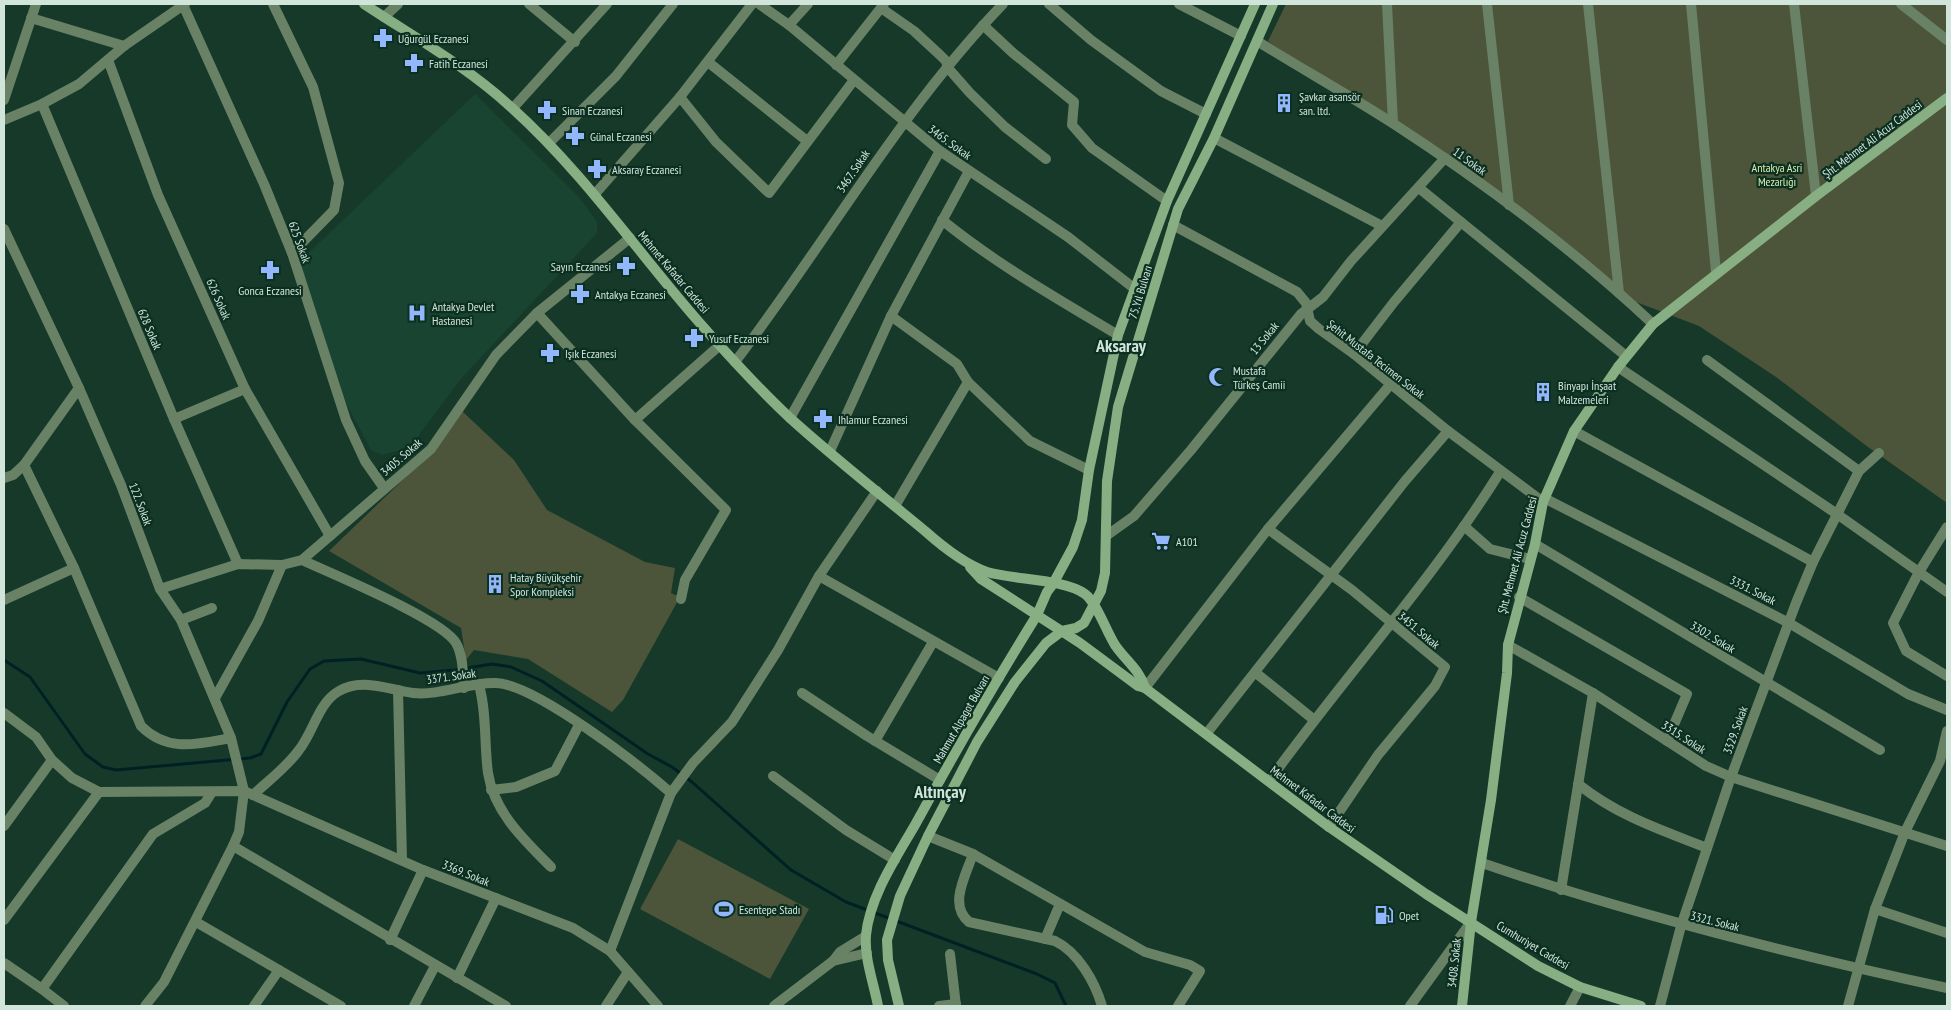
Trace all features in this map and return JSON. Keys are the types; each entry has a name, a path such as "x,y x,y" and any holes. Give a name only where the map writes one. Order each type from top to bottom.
{"main road":[{"name":"Mehmet Kafadar Caddesi","path":"364,4 479,79 513,108 549,143 595,194 720,345 790,418 895,506 964,560 981,579 1062,631 1131,682 1145,688 1329,827 1472,922"},
{"name":"75.Yıl Bulvarı","path":"1054,584 1073,546 1082,520 1089,470 1118,335 1167,201 1255,4"},
{"name":"75.Yıl Bulvarı","path":"1095,605 1105,573 1107,482 1118,407 1178,209 1214,138 1273,4"},
{"name":"Şht. Mehmet Ali Acuz Caddesi","path":"1472,922 1482,863 1507,673 1508,645 1534,544 1543,500 1574,431 1618,366 1653,324 1716,272 1947,98"},
{"name":"Mehmet Kafadar Caddesi","path":"964,560 992,573 1065,586 1086,595 1095,605 1101,621 1116,647 1139,673 1145,688"},
{"path":"1037,615 1046,592 1054,584"},
{"path":"1062,631 1076,628 1084,623 1095,605"},
{"name":"Mahmut Alpagot Bulvarı","path":"878,1006 867,953 867,931 880,890 940,780 1037,615"},
{"name":"Mahmut Alpagot Bulvarı","path":"898,1006 886,949 888,935 900,896 928,836 977,742 1015,682 1038,651 1062,631"},
{"name":"Cumhuriyet Caddesi","path":"1472,922 1538,966 1580,987 1641,1006"},
{"name":"3408. Sokak","path":"1462,1006 1472,922"}],"street":[{"path":"4,100 36,4"},
{"path":"274,4 314,87 339,183 334,210 292,252"},
{"path":"384,17 398,4"},
{"path":"529,4 575,42"},
{"path":"513,108 575,42 607,4"},
{"path":"549,143 616,76 673,4"},
{"path":"595,194 680,97 752,4"},
{"name":"3465. Sokak","path":"759,4 789,25 940,151 1068,237 1135,289"},
{"path":"789,25 808,4"},
{"path":"1049,4 1091,40 1161,91 1206,114"},
{"path":"1179,4 1241,36"},
{"path":"1387,4 1393,123"},
{"path":"1487,4 1509,204"},
{"path":"1588,4 1620,293"},
{"path":"1691,4 1716,272"},
{"path":"1794,4 1816,196"},
{"path":"1901,4 1947,40"},
{"path":"4,120 42,104 79,84 124,46 185,5"},
{"name":"625 Sokak","path":"185,5 292,252 346,420 365,461 384,488"},
{"path":"836,65 882,6 914,31 940,55 946,61 948,68 1005,126 1046,160"},
{"name":"3467. Sokak","path":"735,362 768,318 903,122 997,6"},
{"path":"31,18 124,46"},
{"path":"983,25 1074,102 1072,125 1092,148 1167,201"},
{"name":"11 Sokak","path":"1257,41 1393,123 1445,158 1509,204 1620,293 1653,324"},
{"name":"626 Sokak","path":"108,60 158,195 245,389 330,536"},
{"path":"708,62 806,141"},
{"path":"680,97 716,142 769,193 806,141 854,80"},
{"name":"628 Sokak","path":"42,104 174,419 238,564"},
{"path":"1214,138 1382,226"},
{"path":"790,418 940,151"},
{"name":"13 Sokak","path":"1106,536 1134,516 1191,450 1286,332 1306,310 1323,297 1382,226 1445,158"},
{"path":"830,451 891,316 969,171"},
{"path":"1419,188 1626,356"},
{"path":"942,220 964,238 1118,335"},
{"path":"1354,354 1394,302 1461,222"},
{"name":"Şehit Mustafa Tecimen Sokak","path":"1173,225 1297,292 1306,303 1306,310 1310,321 1319,329 1354,354 1500,472 1543,500"},
{"name":"122. Sokak","path":"4,229 79,388 121,485 160,589 181,620 215,698 231,738 248,793 240,832 164,982 145,1006"},
{"name":"3405. Sokak","path":"160,589 238,564 282,565 302,560 431,449 496,355 537,313 630,238"},
{"path":"537,313 635,420 726,510 699,560 685,580 681,599"},
{"path":"891,316 944,352 957,364 968,382 1030,441 1089,470"},
{"path":"635,420 720,345"},
{"path":"1707,360 1858,471"},
{"path":"1618,366 1837,514 1947,592"},
{"path":"895,506 968,382"},
{"path":"1145,688 1268,529 1390,385"},
{"path":"4,478 13,476 24,465 79,388"},
{"path":"174,419 245,389"},
{"path":"1207,733 1405,481 1448,431"},
{"path":"1574,431 1813,562"},
{"name":"3329. Sokak","path":"1660,1006 1681,926 1765,683 1813,562 1858,471 1879,452"},
{"path":"24,465 74,568 141,726 152,737 170,743 195,744 231,738"},
{"path":"1269,781 1313,719 1464,526 1500,472"},
{"path":"610,951 671,793 693,764 732,722 778,650 819,576 877,491"},
{"name":"3331. Sokak","path":"1543,500 1789,623 1908,694 1947,710"},
{"path":"1464,526 1490,549 1530,559"},
{"path":"1947,527 1919,572 1893,623 1906,651 1947,676"},
{"name":"3451. Sokak","path":"1268,529 1352,590 1445,667 1435,686 1378,755 1329,827"},
{"name":"3302. Sokak","path":"1534,544 1880,750"},
{"path":"302,560 434,622 456,643 461,661 464,688"},
{"path":"215,698 258,621 282,565"},
{"path":"4,600 74,568"},
{"path":"819,576 999,678"},
{"path":"1519,597 1688,694 1667,741"},
{"path":"181,620 212,608"},
{"path":"874,741 933,642"},
{"name":"3315. Sokak","path":"1508,645 1593,693 1706,766 1731,777 1947,846"},
{"path":"1256,673 1313,719"},
{"name":"3371. Sokak","path":"248,793 298,751 330,696 341,689 358,686 383,686 413,693 496,683 510,685 546,703 645,770 671,793"},
{"path":"478,685 486,712 488,771 497,803 510,821 551,867"},
{"path":"398,690 402,860"},
{"path":"802,693 874,741 940,780"},
{"path":"1561,890 1593,693"},
{"path":"4,713 36,736 52,760 72,778 99,792 248,793"},
{"path":"492,790 516,787 555,771 579,724"},
{"path":"1848,1006 1875,909 1905,832 1944,763 1947,731"},
{"path":"4,826 52,760"},
{"path":"773,776 846,830 895,860"},
{"path":"1578,784 1601,803 1647,825 1708,848"},
{"path":"4,920 99,792"},
{"path":"42,988 153,834 205,803 212,792"},
{"name":"3369. Sokak","path":"248,793 423,870 573,928 610,951 658,1006"},
{"path":"928,836 973,854 1145,952 1190,965 1200,971 1178,1006"},
{"path":"233,846 390,940 506,1006"},
{"path":"973,854 959,897 959,911 962,917 969,922 1045,939 1067,947 1098,993 1102,1006"},
{"name":"3321. Sokak","path":"1482,863 1561,890 1681,926 1858,969 1947,988"},
{"path":"390,940 423,870"},
{"path":"457,978 496,898"},
{"path":"1045,939 1060,904"},
{"path":"1875,909 1947,933"},
{"path":"196,922 341,1006"},
{"path":"1410,1006 1472,922"},
{"path":"774,1006 833,961 840,952 867,931"},
{"path":"833,961 867,953"},
{"path":"939,1006 956,1005 950,954"},
{"path":"4,963 42,988 64,1006"},
{"path":"414,1006 435,966"},
{"path":"254,1006 280,970"},
{"path":"606,1006 628,972"},
{"path":"1570,1006 1580,987"}],"shaded area":[{"name":"Antakya Devlet Hastanesi","path":"475,94 580,198 597,222 597,233 460,380 416,439 401,450 382,455 371,450 324,362 297,264"}],"green space":[{"name":"Antakya Asri Mezarlığı","path":"1286,4 1947,4 1947,503 1868,447 1776,377 1699,326 1636,302 1528,220 1274,46 1268,41"},
{"path":"462,411 514,460 547,510 645,562 675,568 671,593 680,597 623,700 612,712 528,659 474,650 466,660 461,628 329,551 434,450"},
{"name":"Esentepe Stadı","path":"678,839 809,909 770,979 640,909"}],"waterway":[{"path":"4,660 30,677 85,754 103,767 116,770 250,758 261,754 287,702 310,669 324,661 361,659 420,673 492,664 511,667 542,681 648,754 672,767 692,782 791,870 846,902 1037,974 1055,983 1066,1006"}],"place":[{"name":"Uğurgül Eczanesi","path":"383,38"},
{"name":"Fatih Eczanesi","path":"414,63"},
{"name":"Şavkar asansör san. ltd.","path":"1284,103"},
{"name":"Sinan Eczanesi","path":"547,110"},
{"name":"Günal Eczanesi","path":"575,136"},
{"name":"Aksaray Eczanesi","path":"597,169"},
{"name":"Sayın Eczanesi","path":"626,266"},
{"name":"Gonca Eczanesi","path":"270,270"},
{"name":"Antakya Eczanesi","path":"580,294"},
{"name":"Antakya Devlet Hastanesi","path":"417,313"},
{"name":"Yusuf Eczanesi","path":"694,338"},
{"name":"Işık Eczanesi","path":"550,353"},
{"name":"Mustafa Türkeş Camii","path":"1218,377"},
{"name":"Binyapı İnşaat Malzemeleri","path":"1543,392"},
{"name":"Ihlamur Eczanesi","path":"823,419"},
{"name":"A101","path":"1161,541"},
{"name":"Hatay Büyükşehir Spor Kompleksi","path":"495,584"},
{"name":"Esentepe Stadı","path":"724,909"},
{"name":"Opet","path":"1384,915"}],"district":[{"name":"Aksaray","path":"1121,345"},
{"name":"Altınçay","path":"940,791"}]}
